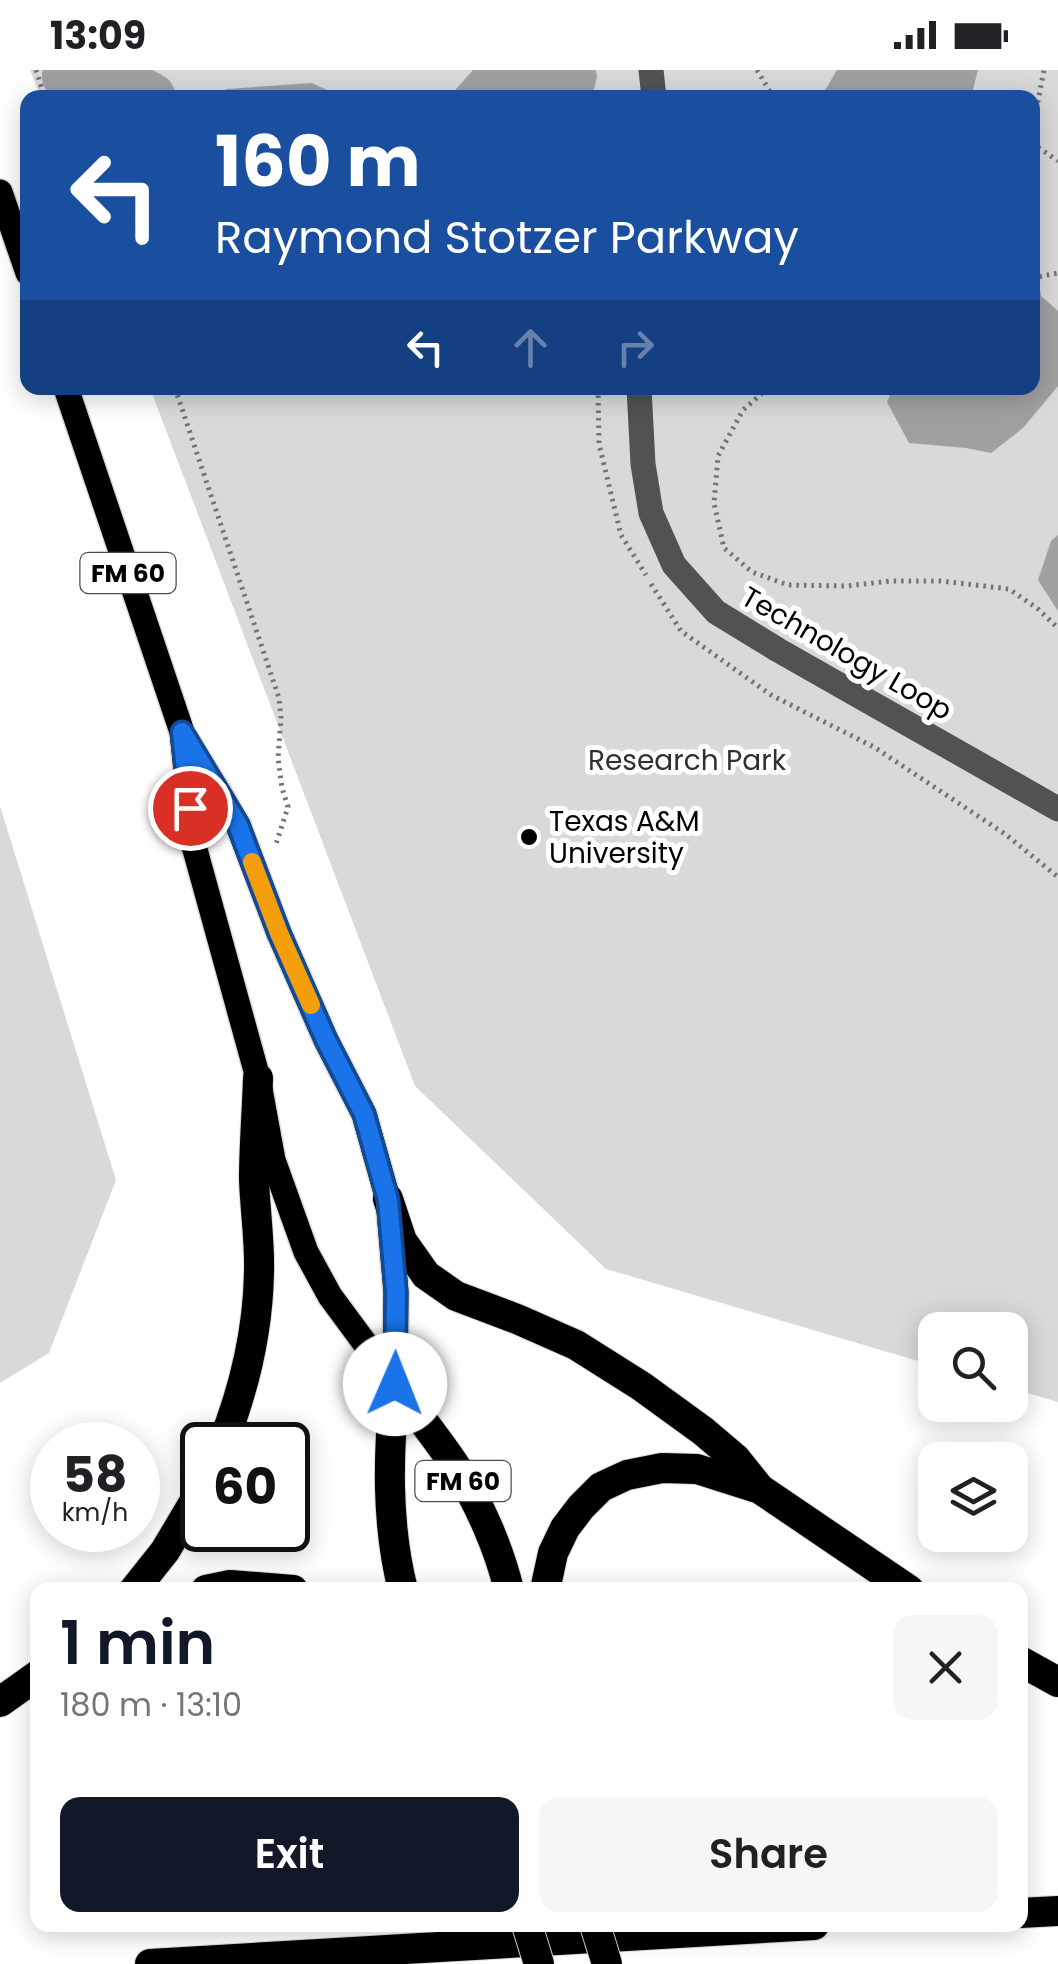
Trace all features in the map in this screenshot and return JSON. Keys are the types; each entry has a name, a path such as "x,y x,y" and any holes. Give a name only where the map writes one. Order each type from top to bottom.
{"highway":[{"path":"232,1422 248,1363 260,1269 254,1178 258,1078"},
{"path":"388,1200 402,1242 426,1275 456,1296 576,1346 641,1386 736,1459 760,1489"},
{"name":"FM 60","path":"395,1384 389,1443 391,1505 394,1547 402,1582"},
{"name":"FM 60","path":"395,1384 456,1468 481,1514 506,1582"},
{"path":"547,1582 553,1553 581,1507 602,1487 627,1474 662,1468 697,1468 760,1489 897,1582"},
{"path":"140,1582 180,1526"},
{"path":"1028,1665 1058,1682"},
{"path":"0,1702 30,1681"},
{"path":"1028,1912 1058,1910"},
{"path":"529,1932 539,1964"},
{"path":"597,1932 607,1964"},
{"path":"150,1964 695,1932"}],"main road":[{"path":"0,192 20,251"},
{"name":"FM 60","path":"68,395 182,732 238,825 279,933 364,1114 388,1200 396,1292 395,1384"},
{"name":"FM 60","path":"182,732 194,846 258,1078 273,1160 306,1252 330,1296 395,1384"}],"street":[{"name":"Technology Loop","path":"640,395 643,464 650,512 674,564 716,612 1058,809"}],"path":[{"path":"177,395 278,698 278,758 288,807"},
{"path":"760,395 743,410 718,456 714,503 724,548 752,572 788,585 941,581 1009,589 1058,628"}],"green space":[{"name":"Research Park","path":"30,70 1058,70 1058,1402 1028,1393 1028,1312 918,1312 918,1361 606,1269 415,1086 153,395 1040,395 1040,90 38,90"},
{"path":"0,806 116,1180 49,1353 0,1383"}],"shaded area":[{"path":"473,70 596,70 597,77 594,90 455,90"},
{"path":"837,70 978,70 973,90 825,90"},
{"path":"142,81 157,90 123,90 123,84"},
{"path":"312,83 327,90 225,90"},
{"path":"1040,290 1041,296 1058,311 1058,386 1023,428 991,453 909,443 887,402 890,395 1040,395"},
{"path":"1058,535 1058,611 1038,580 1051,541"}],"waterway":[{"path":"68,76 123,84 135,90"}],"slow traffic":[{"path":"252,862 311,1005"}],"place":[{"name":"Texas A&M University","path":"529,837"}],"route":[{"path":"190,808 182,732 238,825 279,933 364,1114 388,1200 396,1292 395,1384"}]}
